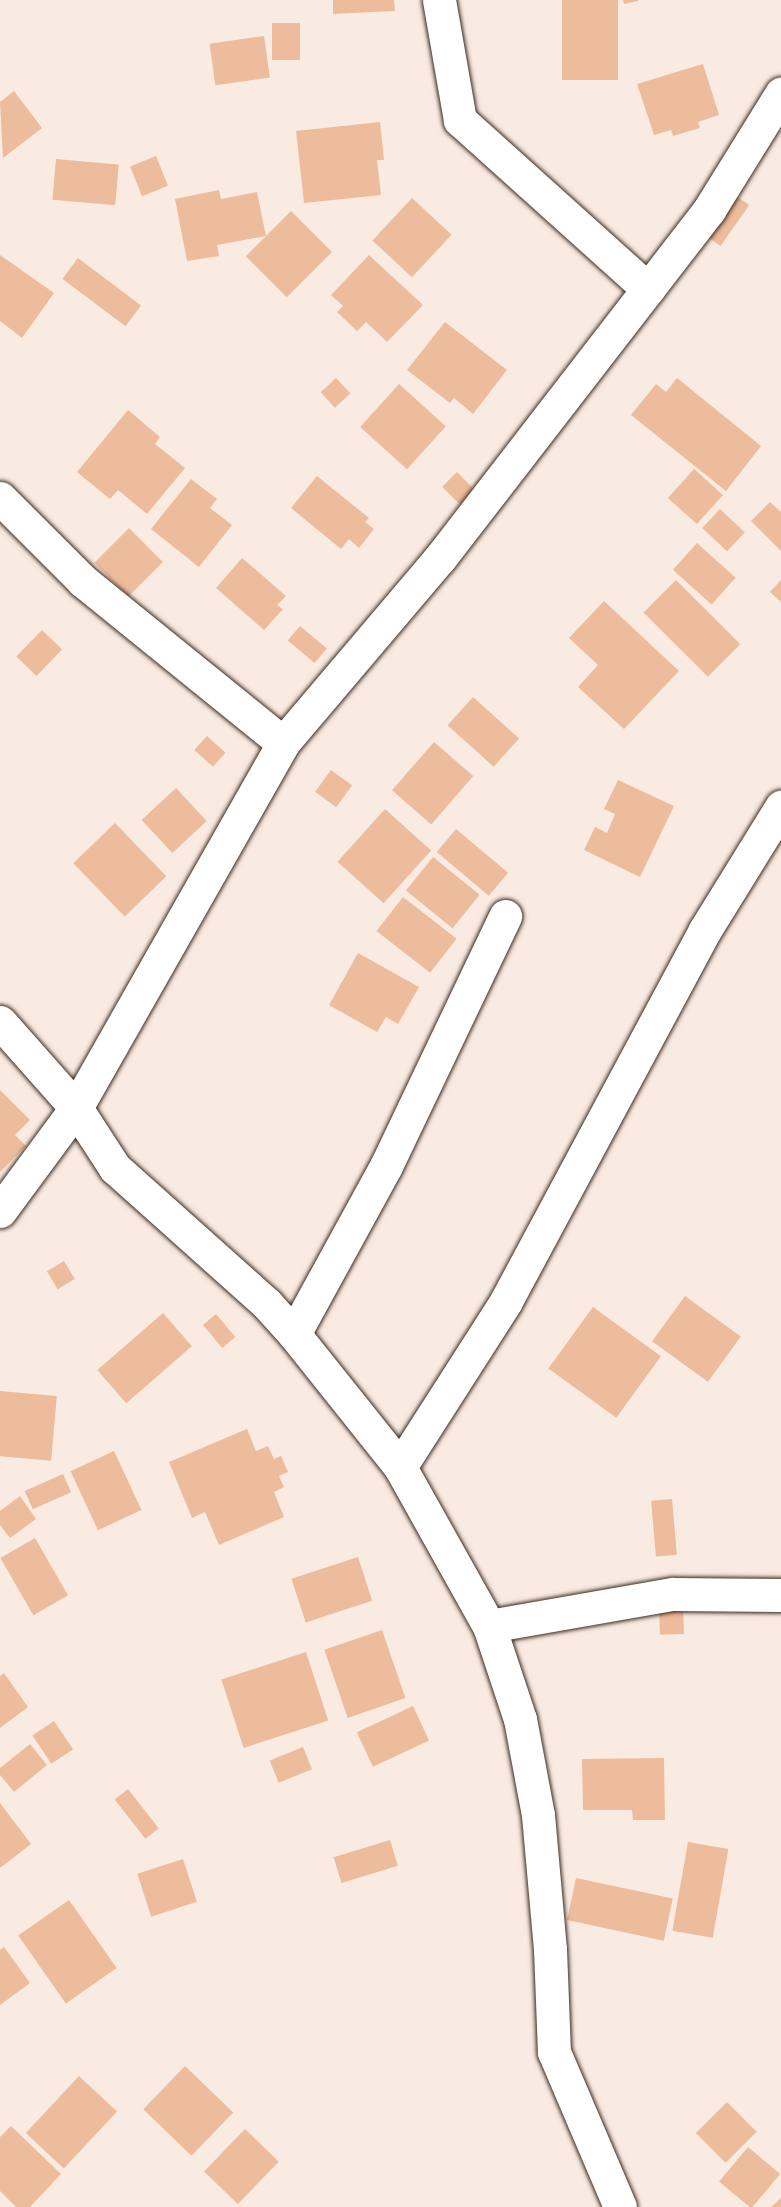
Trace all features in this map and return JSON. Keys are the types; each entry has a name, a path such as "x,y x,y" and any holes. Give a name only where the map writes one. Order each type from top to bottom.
{"street":[{"path":"439,0 460,120 648,289"},
{"path":"0,1211 76,1108 283,743 440,558 709,210 781,94"},
{"path":"0,498 83,581 283,743"},
{"path":"400,1467 506,1301 705,930 781,807"},
{"path":"294,1334 386,1166 505,916"},
{"path":"0,1022 76,1108 115,1168 267,1304 294,1334 400,1467 489,1626 520,1719 538,1815 550,1949 554,2052 620,2207"},
{"path":"489,1626 673,1594 781,1595"}],"building":[{"path":"333,0 394,0 395,11 333,14"},
{"path":"562,0 618,0 618,80 562,80"},
{"path":"623,0 638,0 638,1 624,4"},
{"path":"272,23 300,23 300,60 272,60"},
{"path":"264,36 270,78 215,85 210,44"},
{"path":"703,64 719,115 698,122 700,128 673,136 671,130 654,135 637,84"},
{"path":"14,91 42,128 3,158 0,102"},
{"path":"380,122 384,160 377,160 381,195 304,203 296,131"},
{"path":"156,156 168,186 142,196 130,166"},
{"path":"56,159 119,164 115,205 52,200"},
{"path":"219,190 221,199 257,192 266,236 217,245 219,256 187,261 175,199"},
{"path":"732,193 749,205 721,246 703,234"},
{"path":"412,198 451,235 412,277 372,240"},
{"path":"291,211 332,252 287,297 246,256"},
{"path":"0,255 54,293 22,338 0,321"},
{"path":"369,255 423,305 387,342 366,322 357,331 337,312 343,306 331,295"},
{"path":"78,258 141,306 125,326 62,279"},
{"path":"445,322 507,370 473,414 454,398 450,403 407,370"},
{"path":"336,378 350,393 335,408 321,392"},
{"path":"677,378 761,446 726,491 631,415 656,384 666,392"},
{"path":"399,384 446,426 407,469 360,427"},
{"path":"128,410 160,437 155,444 185,468 147,514 118,490 110,499 77,472"},
{"path":"694,469 723,495 697,524 668,498"},
{"path":"457,472 475,490 460,505 442,487"},
{"path":"317,476 369,518 365,522 374,529 359,548 349,539 341,549 291,508"},
{"path":"191,479 217,499 210,508 232,525 199,567 151,529"},
{"path":"770,502 781,512 781,551 751,521"},
{"path":"720,509 745,532 727,551 702,528"},
{"path":"129,528 163,562 128,597 94,563"},
{"path":"697,543 736,578 712,605 673,570"},
{"path":"242,558 286,596 277,605 283,609 264,630 216,588"},
{"path":"676,580 740,644 708,677 643,613"},
{"path":"781,580 781,602 770,592"},
{"path":"604,601 679,671 624,729 578,687 598,665 569,638"},
{"path":"300,626 327,648 315,663 288,641"},
{"path":"42,630 62,649 36,676 16,657"},
{"path":"473,697 519,738 494,767 448,725"},
{"path":"207,736 226,753 213,767 194,750"},
{"path":"434,742 473,776 431,824 392,790"},
{"path":"331,770 352,785 336,807 315,792"},
{"path":"618,780 674,806 640,877 584,850 595,827 607,833 615,814 604,809"},
{"path":"176,788 207,821 172,853 142,820"},
{"path":"385,809 431,850 384,903 337,862"},
{"path":"115,823 166,876 125,917 73,863"},
{"path":"456,829 508,873 489,896 437,852"},
{"path":"433,857 480,895 453,928 406,890"},
{"path":"403,897 457,939 430,973 377,931"},
{"path":"358,953 419,987 398,1024 386,1017 377,1032 329,1005"},
{"path":"0,1090 30,1120 15,1135 26,1146 0,1172"},
{"path":"64,1261 75,1279 58,1289 47,1271"},
{"path":"685,1296 741,1337 708,1382 652,1341"},
{"path":"593,1307 661,1356 616,1418 548,1368"},
{"path":"163,1313 192,1346 126,1403 97,1370"},
{"path":"216,1314 235,1337 222,1348 203,1325"},
{"path":"0,1391 57,1396 51,1461 0,1456"},
{"path":"247,1429 256,1451 268,1446 274,1459 281,1456 288,1472 279,1476 284,1487 274,1492 284,1517 219,1545 205,1512 192,1518 169,1462"},
{"path":"114,1451 141,1510 98,1530 70,1471"},
{"path":"63,1474 71,1492 33,1509 25,1491"},
{"path":"20,1496 36,1519 10,1538 0,1525 0,1511"},
{"path":"672,1499 677,1555 656,1557 651,1501"},
{"path":"35,1538 68,1595 33,1615 0,1558"},
{"path":"358,1557 372,1601 306,1622 291,1579"},
{"path":"683,1606 684,1634 660,1635 659,1607"},
{"path":"382,1630 405,1698 348,1718 324,1650"},
{"path":"306,1652 328,1720 244,1748 221,1680"},
{"path":"4,1673 28,1707 0,1728 0,1676"},
{"path":"413,1706 429,1740 373,1767 357,1732"},
{"path":"54,1721 73,1749 51,1764 32,1736"},
{"path":"30,1744 47,1765 14,1792 0,1775 0,1768"},
{"path":"303,1747 312,1769 279,1783 270,1760"},
{"path":"664,1758 665,1820 633,1820 632,1810 583,1810 582,1759"},
{"path":"128,1789 159,1828 145,1839 115,1799"},
{"path":"0,1803 31,1844 0,1868"},
{"path":"390,1840 398,1866 341,1883 334,1857"},
{"path":"688,1842 728,1849 713,1938 672,1931"},
{"path":"183,1859 197,1902 151,1917 137,1874"},
{"path":"576,1878 673,1899 664,1941 567,1920"},
{"path":"69,1900 117,1968 66,2004 18,1936"},
{"path":"4,1947 30,1983 0,2005 0,1950"},
{"path":"185,2066 233,2113 192,2156 143,2109"},
{"path":"79,2076 117,2111 64,2169 26,2133"},
{"path":"727,2102 757,2132 726,2163 696,2133"},
{"path":"11,2126 61,2174 30,2207 16,2207 0,2191 0,2137"},
{"path":"245,2129 279,2162 238,2204 204,2171"},
{"path":"748,2147 780,2174 752,2207 749,2207 719,2181"},
{"path":"781,2198 781,2207 771,2207"}]}
